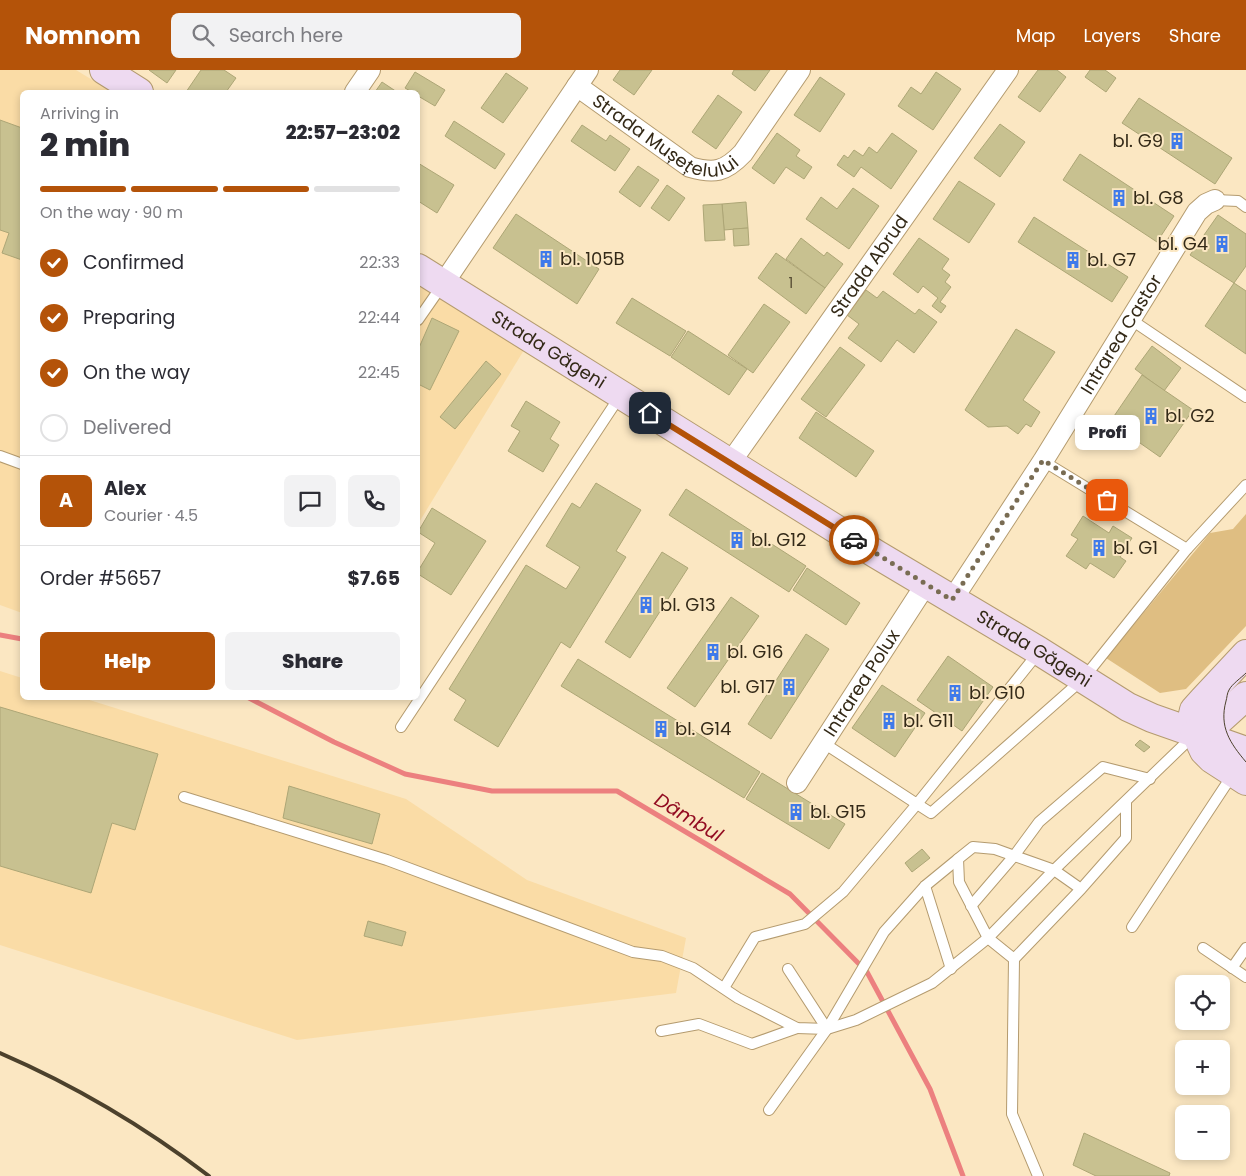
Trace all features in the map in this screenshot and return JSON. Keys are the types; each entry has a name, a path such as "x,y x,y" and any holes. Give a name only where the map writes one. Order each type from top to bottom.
{"main road":[{"path":"104,70 136,86"},
{"name":"Strada Găgeni","path":"420,269 730,463 1128,707 1152,718 1195,733"},
{"path":"1242,768 1212,760 1204,751 1191,723 1194,710 1246,654"},
{"path":"1195,733 1216,723 1246,696"}],"street":[{"path":"356,90 370,70"},
{"name":"Strada Mușețelului","path":"582,78 690,167 706,172 721,170 733,163 743,153 800,70"},
{"name":"Strada Abrud","path":"730,463 1008,70"},
{"path":"442,284 582,78"},
{"name":"Intrarea Castor","path":"952,600 1043,460 1198,212 1206,204 1215,200"},
{"name":"Intrarea Polux","path":"797,782 926,584"}],"lane":[{"path":"1215,200 1238,201 1246,206"},
{"path":"420,317 442,284"},
{"path":"1130,318 1246,397"},
{"path":"420,700 621,395"},
{"path":"0,456 20,463"},
{"path":"1043,460 1187,549"},
{"path":"822,742 931,814 1082,679 1187,549 1246,485"},
{"path":"724,988 755,937 805,924 843,892 1039,651"},
{"path":"402,727 420,700"},
{"path":"661,1031 699,1024 752,1044 797,1028 827,1029 856,1020 932,984 988,938 1054,870 1150,779 1195,733"},
{"path":"971,906 1014,856 1039,822 1103,767 1150,779"},
{"path":"1132,926 1242,768"},
{"path":"184,797 387,860 633,952 662,956 693,968 746,1003 797,1028"},
{"path":"1038,1176 1012,1114 1014,959 1081,889 1126,838 1126,802"},
{"path":"769,1110 827,1029 884,932 925,886 973,847 995,849 1054,870 1081,889"},
{"path":"958,859 959,882 988,938 1014,959"},
{"path":"925,886 950,969"},
{"path":"1203,948 1246,978"},
{"path":"1232,968 1246,948"},
{"path":"788,969 827,1029"}],"shaded area":[{"path":"0,70 76,70 109,90 20,90 20,612 0,605"},
{"path":"420,286 524,350 420,521"},
{"path":"1246,514 1246,626 1186,689 1160,693 1106,658 1210,533 1233,529"},
{"path":"0,671 20,677 20,700 89,700 406,799 527,880 686,938 676,993 297,1040 0,945"}],"building":[{"path":"149,70 176,70 167,83"},
{"path":"201,70 224,70 236,78 227,90 187,90"},
{"path":"620,70 652,70 634,95 613,80"},
{"path":"734,70 770,70 755,91 732,74"},
{"path":"1038,70 1057,70 1066,77 1040,112 1018,97"},
{"path":"1090,70 1105,70 1116,78 1106,92 1085,77"},
{"path":"415,72 445,90 435,106 420,97 420,90 408,90 405,88"},
{"path":"936,72 961,89 933,130 898,106 911,87 921,94"},
{"path":"506,73 528,88 503,123 481,108"},
{"path":"820,77 845,94 820,132 794,115"},
{"path":"382,82 394,90 376,90"},
{"path":"718,95 742,112 716,149 692,132"},
{"name":"bl. G9","path":"1139,98 1232,158 1215,184 1122,123"},
{"path":"0,120 20,127 20,259 2,253 9,233 0,230"},
{"path":"454,121 505,154 495,169 445,136"},
{"path":"1000,124 1025,142 1000,177 974,158"},
{"path":"582,125 606,141 610,135 630,149 615,171 571,141"},
{"path":"777,133 800,150 796,156 812,167 804,179 786,167 774,184 752,168"},
{"path":"892,133 917,151 891,189 861,167 854,177 837,165 844,155 848,158 854,150 863,156 869,147 877,153"},
{"name":"bl. G8","path":"1080,154 1174,216 1157,242 1063,180"},
{"path":"420,164 454,185 437,213 420,202"},
{"path":"638,166 659,180 640,207 619,192"},
{"path":"959,181 995,204 969,243 933,219"},
{"path":"667,185 685,198 669,221 651,208"},
{"path":"853,188 879,206 849,249 806,219 821,197 837,209"},
{"path":"746,202 748,228 724,230 722,204"},
{"path":"722,204 725,240 705,241 703,205"},
{"name":"bl. 105B","path":"516,214 599,269 577,304 493,248"},
{"name":"bl. G4","path":"1218,215 1246,234 1246,266 1234,283 1190,255"},
{"name":"bl. G7","path":"1034,217 1128,277 1112,302 1018,242"},
{"path":"748,228 749,245 734,246 733,229"},
{"path":"801,238 824,256 827,252 843,264 825,288 786,259"},
{"path":"919,238 949,259 942,269 950,275 945,282 951,287 940,302 946,306 941,313 932,306 938,298 923,286 918,293 893,274"},
{"path":"776,253 825,288 806,314 758,278"},
{"path":"1234,283 1246,291 1246,354 1205,326"},
{"path":"866,290 877,298 883,291 915,314 919,309 937,322 914,353 897,340 881,362 848,338 859,324 847,315"},
{"path":"632,298 686,331 670,356 616,323"},
{"path":"764,304 790,322 753,373 728,355"},
{"path":"432,318 459,331 430,390 420,385 420,345"},
{"path":"1016,329 1055,352 1023,400 1040,412 1031,427 1026,424 1018,434 1007,426 988,427 965,410"},
{"path":"688,331 747,369 729,395 671,357"},
{"path":"1152,346 1181,368 1164,391 1135,369"},
{"path":"840,347 865,365 826,417 801,399"},
{"path":"486,361 501,374 455,429 440,417"},
{"name":"bl. G2","path":"1142,375 1193,410 1160,457 1110,422"},
{"path":"526,401 560,422 550,439 559,445 543,472 508,451 520,431 511,426"},
{"path":"816,412 874,451 856,477 799,438"},
{"path":"596,483 641,510 616,551 626,557 570,648 561,642 498,747 454,720 466,700 449,689 526,565 566,589 580,567 546,546 572,503 580,508"},
{"name":"bl. G12","path":"686,489 806,566 789,592 669,515"},
{"path":"432,508 486,541 451,595 420,575 420,568 435,543 420,533 420,529"},
{"name":"bl. G1","path":"1083,516 1109,533 1113,526 1132,538 1120,557 1126,561 1114,578 1090,563 1086,569 1066,556 1078,539 1071,535"},
{"name":"bl. G13","path":"662,552 688,568 630,658 605,642"},
{"path":"807,568 860,603 846,625 793,590"},
{"name":"bl. G16","path":"731,597 759,616 695,707 667,688"},
{"name":"bl. G17","path":"806,634 829,649 771,739 748,724"},
{"name":"bl. G10","path":"948,656 993,687 962,731 917,700"},
{"name":"bl. G14","path":"578,659 760,772 744,798 561,686"},
{"name":"bl. G11","path":"882,685 925,713 895,757 852,728"},
{"path":"0,707 158,754 135,830 112,823 91,893 0,866"},
{"path":"1140,740 1150,747 1144,752 1135,745"},
{"name":"bl. G15","path":"762,773 845,824 829,849 746,799"},
{"path":"289,786 380,814 372,844 283,818"},
{"path":"922,849 930,858 912,872 905,863"},
{"path":"368,921 406,932 402,946 364,936"},
{"path":"1084,1133 1170,1173 1169,1176 1096,1176 1073,1165"}],"waterway":[{"name":"Dâmbul","path":"0,635 20,639"},
{"name":"Dâmbul","path":"253,700 334,742 405,774 492,791 617,791 790,894 867,972 930,1089 963,1176"}],"tram line":[{"path":"1246,673 1228,691 1224,710 1227,734 1246,762"}],"railway":[{"path":"0,1053 28,1065 108,1108 160,1141 209,1176"}],"way so far":[{"path":"854,540 952,600 1043,460 1107,500"}],"place":[{"name":"bl. G9","path":"1177,141"},
{"name":"bl. G8","path":"1119,198"},
{"name":"bl. G4","path":"1222,244"},
{"name":"bl. 105B","path":"546,259"},
{"name":"bl. G7","path":"1073,260"},
{"name":"bl. G2","path":"1151,416"},
{"name":"Profi","path":"1107,500"},
{"name":"bl. G12","path":"737,540"},
{"name":"bl. G1","path":"1099,548"},
{"name":"bl. G13","path":"646,605"},
{"name":"bl. G16","path":"713,652"},
{"name":"bl. G17","path":"789,687"},
{"name":"bl. G10","path":"955,693"},
{"name":"bl. G11","path":"889,721"},
{"name":"bl. G14","path":"661,729"},
{"name":"bl. G15","path":"796,812"}],"route":[{"path":"650,413 854,540"}]}
